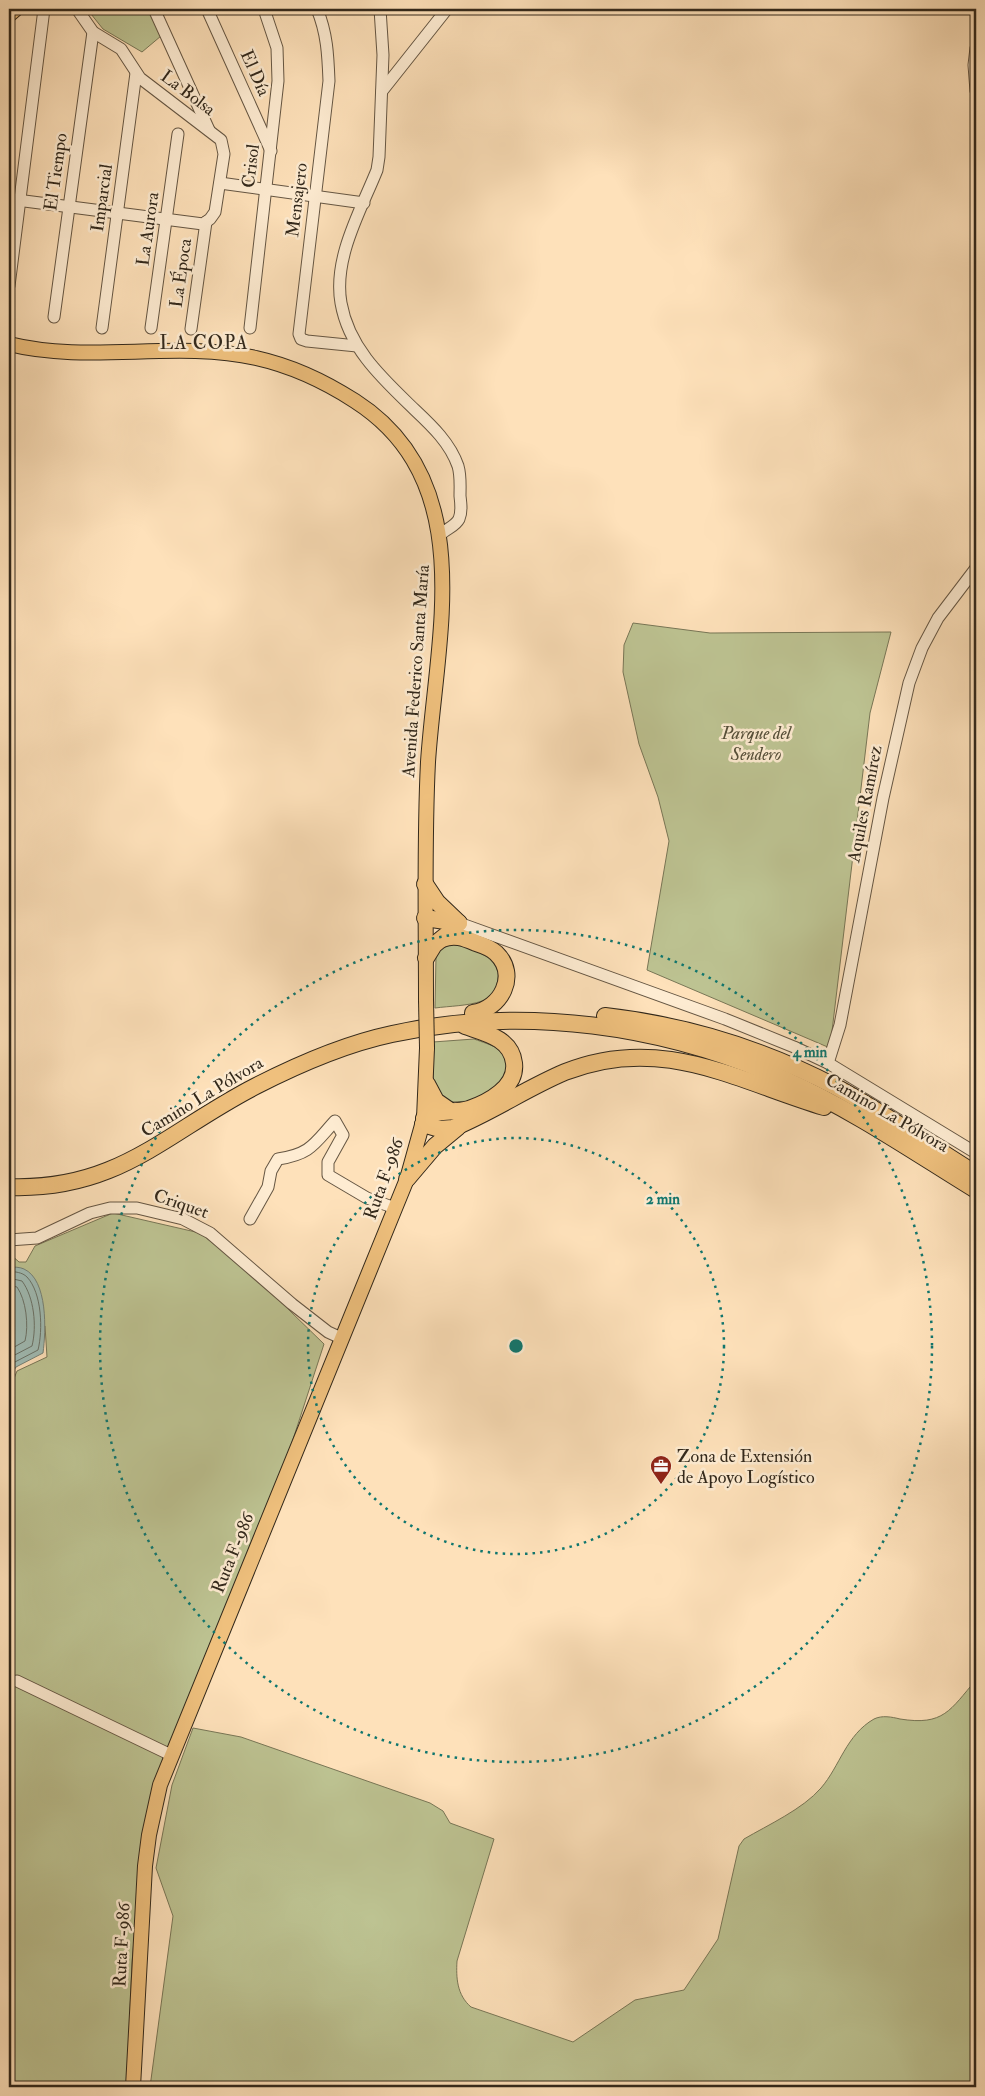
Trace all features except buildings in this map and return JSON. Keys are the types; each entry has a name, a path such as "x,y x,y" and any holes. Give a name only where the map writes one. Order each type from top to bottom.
{"highway":[{"path":"424,884 453,930"},
{"path":"425,918 494,951 503,961 506,974 505,987 500,998 485,1010 473,1013"},
{"path":"426,958 430,948 453,930"},
{"name":"Camino La Pólvora","path":"9,1178 66,1174 106,1162 152,1139 210,1100 288,1060 329,1043 398,1025 473,1013 528,1012 602,1016 666,1026 722,1041 779,1061 835,1086 976,1174"},
{"name":"Camino La Pólvora","path":"9,1187 52,1186 95,1176 141,1156 248,1090 316,1058 393,1034 458,1024 554,1022 602,1027 658,1037 712,1051 762,1069 810,1091 856,1117 976,1190"},
{"path":"458,1024 501,1040 512,1054 514,1072 506,1088 488,1099 469,1109 438,1112 423,1121 434,1128 446,1129 465,1122 564,1073 595,1063 643,1057 701,1064 780,1094 856,1117"},
{"path":"427,1084 436,1100 449,1110"},
{"path":"407,1179 435,1146 465,1122"}],"main road":[{"path":"9,15 16,9"},
{"name":"Avenida Federico Santa María","path":"9,344 55,351 234,354 291,368 333,387 374,413 392,430 414,460 426,484 435,510 440,536 442,590 428,760 424,884 427,1048"},
{"name":"Ruta F-986","path":"133,2087 145,1866 155,1807 171,1755 340,1338 407,1179 423,1121 427,1084 427,1048"}],"street":[{"path":"9,286 14,199 44,9"},
{"name":"La Bolsa","path":"77,9 93,32 118,46 136,73 147,84 221,140 224,145 215,212 206,222"},
{"path":"154,9 210,131"},
{"name":"El Día","path":"207,9 271,151"},
{"name":"Crisol","path":"250,328 278,81 276,41 264,9"},
{"name":"Mensajero","path":"317,9 324,25 328,49 328,81 299,334 301,339 307,341 358,346"},
{"path":"380,9 382,91 379,157 377,170 344,255 340,287 345,319 358,346 378,374 442,438 458,465 460,482 459,518 453,526 444,530 440,536"},
{"path":"382,91 447,9"},
{"name":"El Tiempo","path":"54,317 93,32"},
{"path":"976,48 974,65 976,90"},
{"name":"Imparcial","path":"102,328 136,73"},
{"name":"La Aurora","path":"151,328 178,134"},
{"path":"220,183 364,203"},
{"path":"14,199 118,214 202,224 206,222"},
{"name":"La Época","path":"191,328 206,222"},
{"name":"Aquiles Ramírez","path":"828,1063 840,1025 883,798 909,683 922,648 938,618 976,568"},
{"path":"453,930 734,1022 828,1063 976,1153"},
{"path":"250,1219 268,1187 271,1171 278,1159 295,1156 310,1150 335,1121 343,1135 328,1162 328,1175 367,1198 395,1208"},
{"name":"Criquet","path":"9,1240 37,1238 90,1213 110,1208 138,1208 183,1220 210,1233 292,1304 328,1332 340,1338"},
{"path":"17,1681 171,1755"}],"green space":[{"path":"87,9 151,9 161,36 142,52 103,29"},
{"name":"Parque del Sendero","path":"633,623 710,633 891,632 870,713 830,1048 647,970 669,841 658,797 639,744 623,672 624,645"},
{"path":"454,943 478,952 492,961 498,975 497,984 495,990 487,998 477,1003 435,1008 436,956 443,947"},
{"path":"474,1039 496,1048 505,1059 508,1066 501,1084 472,1101 449,1102 433,1088 433,1042"},
{"path":"113,1213 200,1233 254,1276 324,1344 284,1467 142,1852 132,1962 127,2087 9,2087 9,1391 17,1371 47,1357 45,1326 9,1363 9,1253 19,1262 26,1262 35,1246"},
{"path":"976,1680 976,2087 150,2087 173,1916 156,1868 172,1785 193,1728 241,1737 430,1803 443,1811 450,1823 494,1839 457,1961 457,1980 460,1992 471,2007 573,2042 635,2000 684,1990 718,1939 739,1846 744,1839 785,1816 814,1796 828,1779 850,1742 864,1726 880,1717 915,1721 937,1718 952,1707"}],"water":[{"path":"9,1267 24,1269 32,1275 38,1284 44,1307 45,1332 43,1353 16,1367 9,1378"}],"place":[{"name":"Zona de Extensión de Apoyo Logístico","path":"661,1485"}],"district":[{"name":"LA COPA","path":"204,343"}]}
